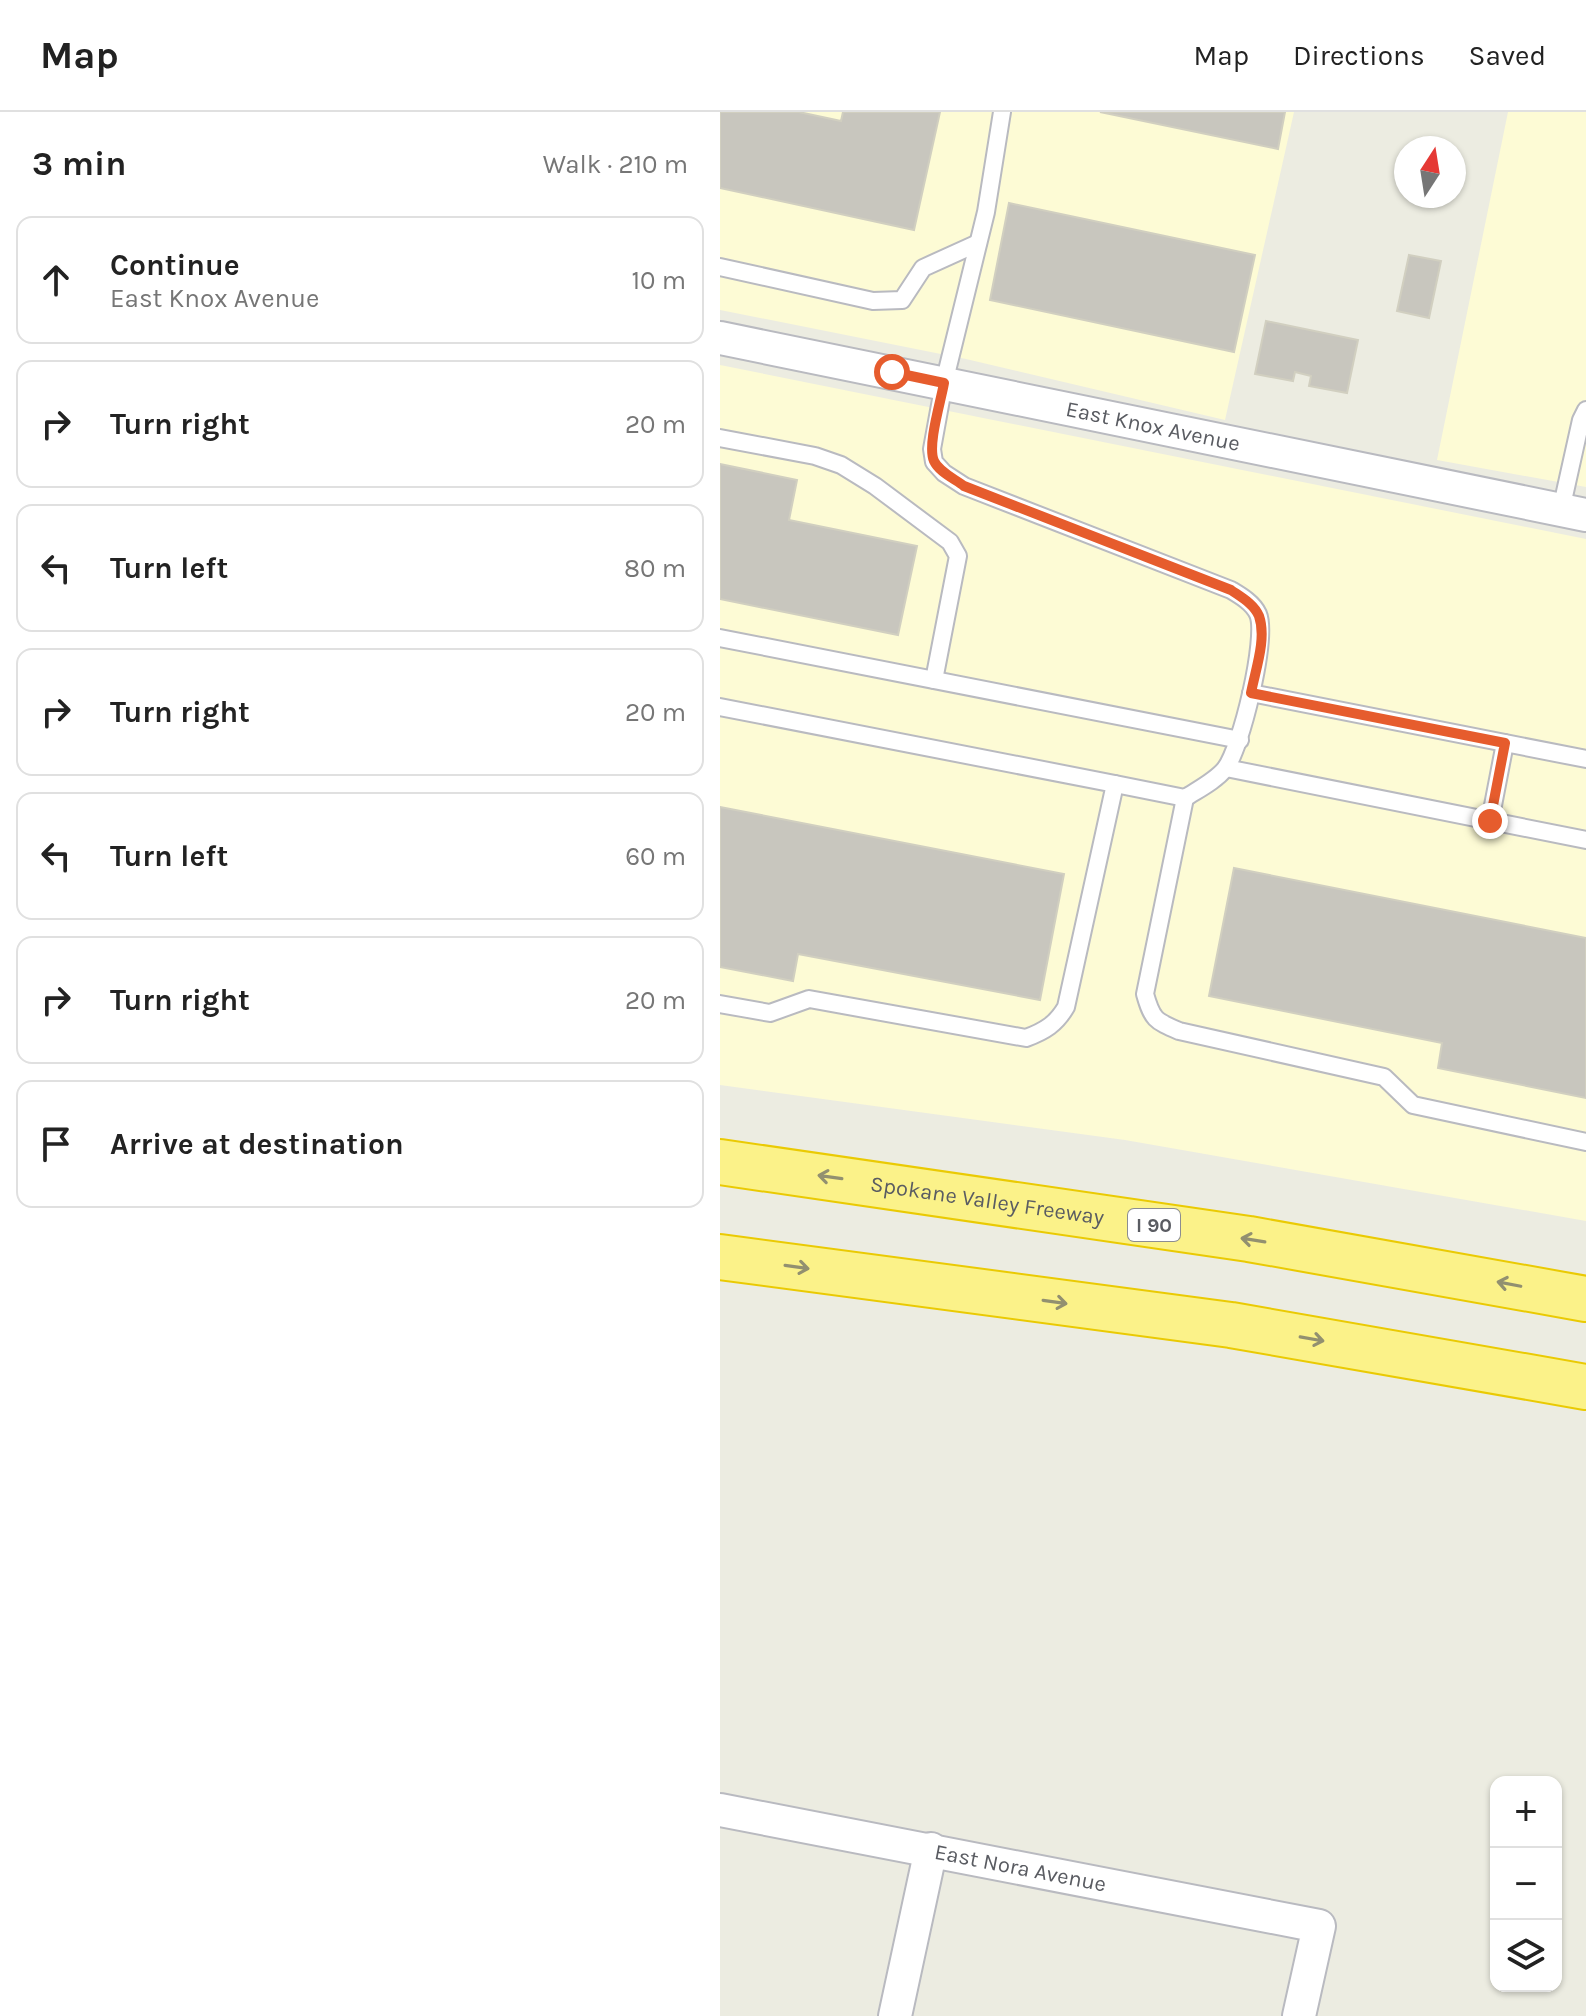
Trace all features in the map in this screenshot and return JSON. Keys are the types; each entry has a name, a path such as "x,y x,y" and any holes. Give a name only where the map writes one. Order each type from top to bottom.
{"highway":[{"name":"Spokane Valley Freeway","path":"720,1162 1249,1239 1586,1299"},
{"path":"720,1257 1231,1325 1586,1387"}],"street":[{"name":"East Knox Avenue","path":"720,338 1573,512"},
{"name":"East Nora Avenue","path":"720,1810 1319,1926 1299,2016"},
{"path":"895,2016 931,1849"}],"lane":[{"path":"1002,112 986,212 944,383 932,449 934,462 964,486 1231,590 1249,602 1259,615 1261,635 1240,740 1226,768 1185,798 1145,994 1150,1013 1157,1022 1179,1031 1384,1077 1413,1105 1586,1142"},
{"path":"720,267 873,301 902,300 923,268 978,243"},
{"path":"1573,512 1581,420 1586,410"},
{"path":"720,438 815,456 841,465 875,486 950,542 958,556 934,680"},
{"path":"720,638 1240,740"},
{"path":"1251,693 1586,759"},
{"path":"720,707 1185,798"},
{"path":"1490,821 1505,743"},
{"path":"1226,768 1586,840"},
{"path":"720,1004 770,1013 809,999 1026,1038 1042,1032 1058,1021 1066,1007 1115,784"}],"shaded area":[{"path":"720,112 1294,112 1225,420 966,359 720,310"},
{"path":"1508,112 1586,112 1586,487 1437,460"},
{"path":"720,365 1586,539 1586,1221 1125,1140 720,1085"}],"building":[{"path":"720,112 799,112 841,121 843,112 940,112 914,230 720,188"},
{"path":"1100,112 1285,112 1278,149"},
{"path":"1009,203 1255,255 1234,352 990,300"},
{"path":"1409,255 1441,261 1429,318 1397,311"},
{"path":"1266,321 1358,340 1347,393 1309,386 1311,376 1295,372 1293,381 1255,374"},
{"path":"720,464 797,480 789,520 917,546 898,635 720,599"},
{"path":"720,807 1064,874 1040,1000 798,954 793,981 720,967"},
{"path":"1234,868 1586,938 1586,1098 1438,1068 1442,1043 1209,996"}],"route":[{"path":"892,372 944,383 932,449 934,462 964,486 1231,590 1249,602 1259,615 1261,635 1251,693 1505,743 1490,821"}]}
